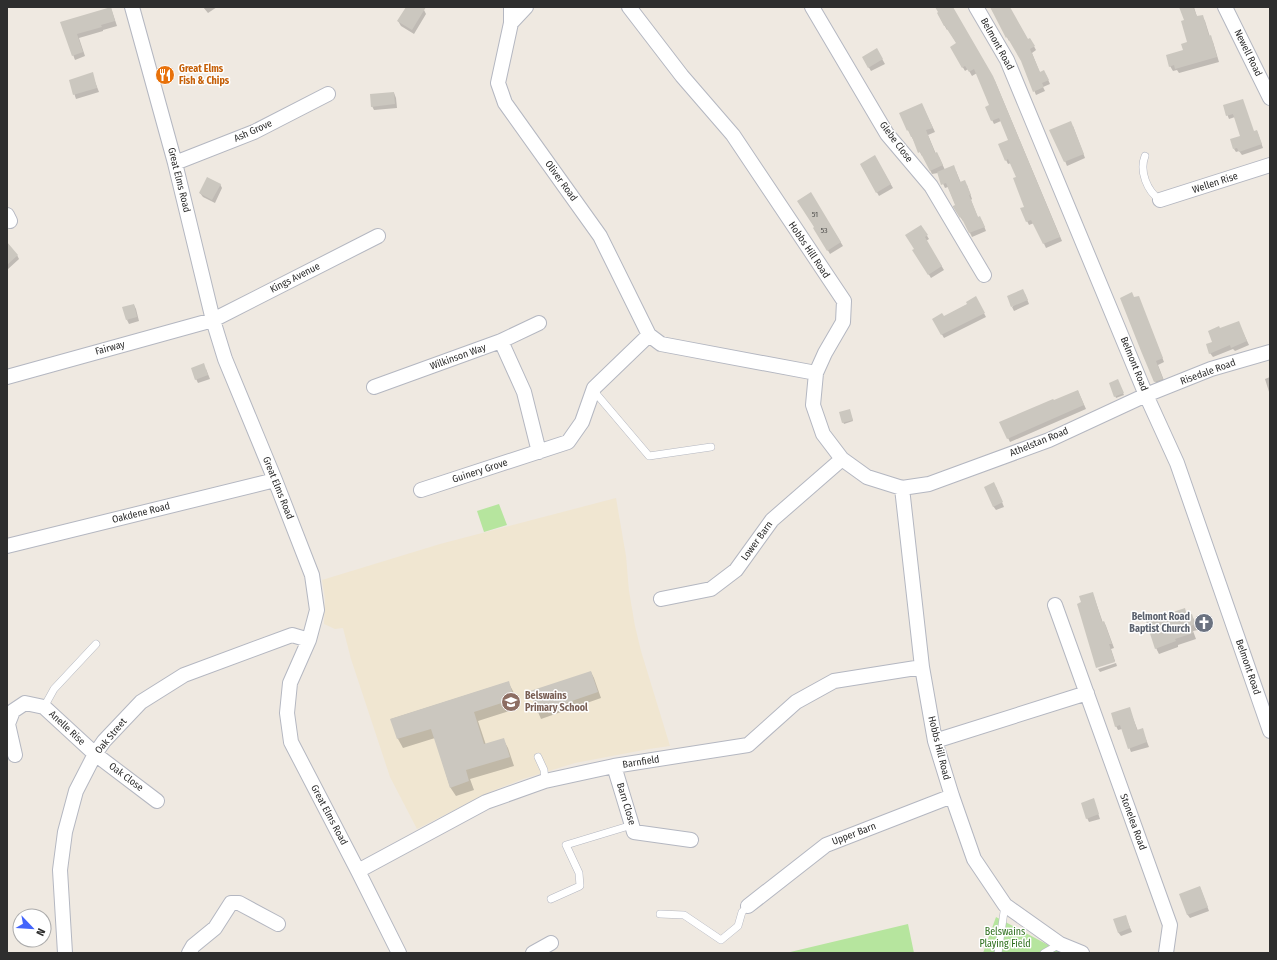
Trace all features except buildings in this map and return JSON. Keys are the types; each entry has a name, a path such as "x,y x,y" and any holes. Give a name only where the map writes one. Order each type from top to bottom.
{"street":[{"name":"Great Elms Road","path":"132,7 175,163 213,320 225,359 312,575 316,610 309,640 290,683 287,713 291,742 358,870 399,953"},
{"name":"Oliver Road","path":"510,7 511,23 498,83 505,103 600,236 649,335"},
{"path":"511,23 526,7"},
{"name":"Hobbs Hill Road","path":"629,7 682,76 733,135 844,301 843,322 825,353 816,373 813,405 823,434 842,459 867,477 902,488 929,484"},
{"name":"Glebe Close","path":"812,7 887,134 931,186 984,275"},
{"name":"Belmont Road","path":"976,7 1008,60 1146,395 1177,463 1270,731"},
{"name":"Newell Road","path":"1226,7 1270,98"},
{"name":"Ash Grove","path":"175,163 254,132 328,94"},
{"name":"Wellen Rise","path":"1160,200 1270,165"},
{"name":"Kings Avenue","path":"213,320 378,236"},
{"name":"Fairway","path":"7,377 213,320"},
{"name":"Wilkinson Way","path":"374,387 502,341 539,323"},
{"path":"593,390 649,335 661,344 816,373"},
{"path":"502,341 524,392 539,452"},
{"name":"Risedale Road","path":"1146,395 1210,370 1270,352"},
{"name":"Guinery Grove","path":"420,490 568,442 582,422 593,390"},
{"name":"Athelstan Road","path":"929,484 1049,440 1146,395"},
{"name":"Lower Barn","path":"661,599 711,589 736,570 772,520 842,459"},
{"name":"Oakdene Road","path":"7,546 275,480"},
{"name":"Hobbs Hill Road","path":"902,488 922,667 935,741 974,859 1005,905 1060,944 1082,953"},
{"name":"Stonelea Road","path":"1055,605 1170,925 1166,953"},
{"name":"Oak Street","path":"65,953 60,870 65,832 76,791 95,754 104,741 141,702 184,675 292,635 309,640"},
{"name":"Barnfield","path":"358,870 486,802 545,781 614,766 748,745 796,702 834,681 922,667"},
{"path":"935,741 1087,693"},
{"name":"Anelle Rise","path":"15,755 8,724 13,711 25,703 44,707 95,754"},
{"name":"Oak Close","path":"95,754 157,801"},
{"name":"Barn Close","path":"614,766 634,832 691,840"},
{"name":"Upper Barn","path":"748,906 826,845 952,796"},
{"path":"189,953 192,946 215,928 231,903 239,904 278,924"},
{"path":"533,953 551,943"}],"lane":[{"path":"1145,156 1142,168 1151,193 1160,200"},
{"path":"593,390 649,456 711,447"},
{"path":"44,707 54,689 96,644"},
{"path":"538,757 544,770 545,781"},
{"path":"551,899 580,886 579,873 566,845 632,825"},
{"path":"998,953 1005,905"},
{"path":"660,914 684,915 721,940 738,926 742,912 748,906"},
{"path":"1044,953 1060,944"}],"shaded area":[{"name":"Belswains Primary School","path":"616,498 626,556 629,591 635,626 641,651 670,746 575,763 523,779 490,792 417,829 390,777 351,659 343,628 335,629 324,624 325,599 322,580 440,544"}],"green space":[{"path":"499,504 507,525 484,532 477,511"},
{"name":"Belswains Playing Field","path":"996,917 1063,953 983,953"},
{"path":"908,924 914,953 786,953"}],"place":[{"name":"Great Elms Fish & Chips","path":"165,75"},
{"name":"Belmont Road Baptist Church","path":"1204,623"},
{"name":"Belswains Primary School","path":"511,702"}]}
